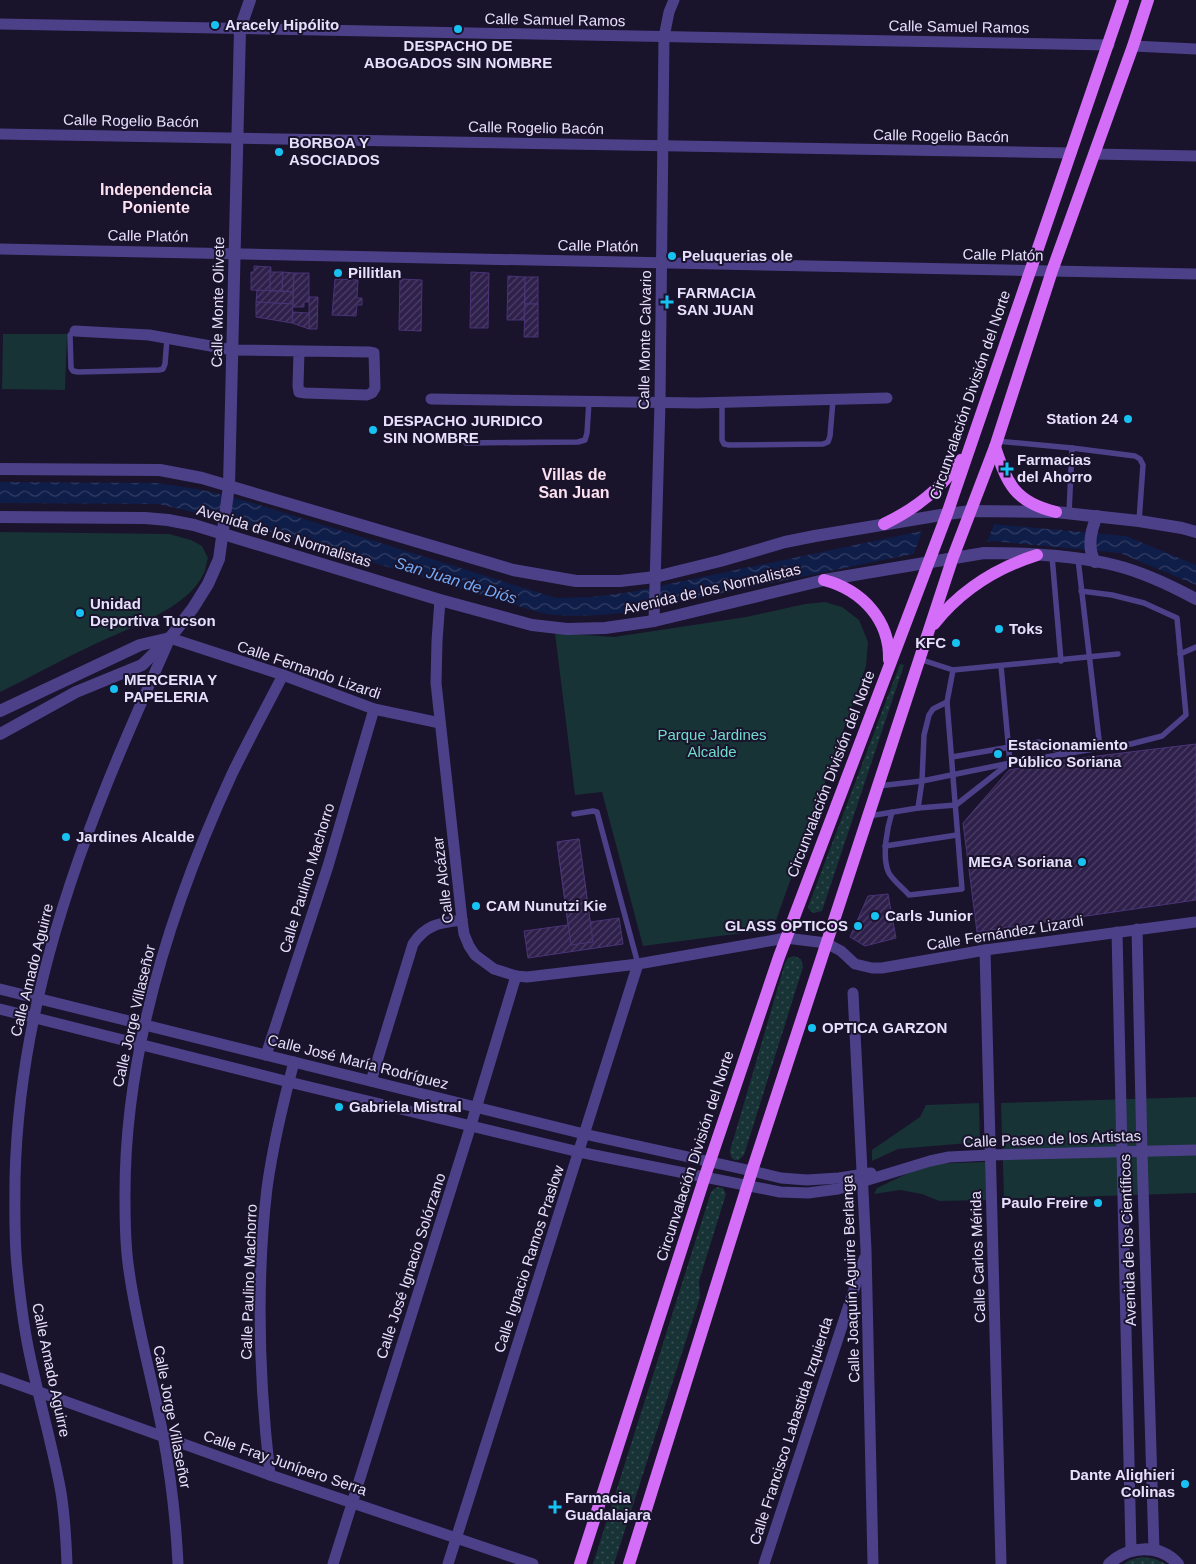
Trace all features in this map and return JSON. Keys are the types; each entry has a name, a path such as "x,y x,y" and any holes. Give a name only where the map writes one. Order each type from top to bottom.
{"main road":[{"name":"Circunvalación División del Norte","path":"580,1564 704,1176 786,938 945,518 1123,0"},
{"path":"629,1564 752,1171 919,659 954,555 995,444 1052,271 1148,0"},
{"path":"995,444 1003,473 1016,492 1034,505 1062,512"},
{"path":"884,524 910,510 934,492 948,478 970,445"},
{"path":"929,630 952,603 980,580 1011,564 1037,554"},
{"path":"824,580 850,590 864,600 871,608 883,626 886,636 889,652 889,669"}],"street":[{"name":"Calle Monte Olivete","path":"0,734 76,692 142,664 170,638 193,608 208,584 219,559 229,489 240,29 250,0"},
{"name":"Calle Monte Calvario","path":"654,618 660,402 664,38 669,12 674,0"},
{"name":"Calle Samuel Ramos","path":"0,24 1108,45"},
{"path":"1133,46 1196,49"},
{"name":"Calle Rogelio Bacón","path":"0,134 1071,153"},
{"path":"1094,154 1196,156"},
{"name":"Calle Platón","path":"0,249 1196,274"},
{"path":"75,331 149,335 233,350 299,351 374,353 375,388 372,393 367,395 299,392 299,351"},
{"path":"431,398 698,403 887,398"},
{"name":"Avenida de los Normalistas","path":"0,469 160,470 202,478 229,489 513,570 576,581 655,580 784,542 884,524 945,518 970,513 1062,512 1095,520 1139,521 1196,532"},
{"name":"Avenida de los Normalistas","path":"0,517 145,518 224,530 440,600 532,625 567,629 605,628 930,559 984,553 1037,554 1078,559 1093,558 1140,573 1196,599"},
{"path":"1093,558 1091,539 1095,520"},
{"name":"Calle Alcázar","path":"440,600 436,683 462,920 464,934 469,946 484,963 494,969 516,976 527,977 638,964 786,938 826,943"},
{"path":"0,711 140,645 170,638"},
{"name":"Calle Fernando Lizardi","path":"170,638 284,676 374,709 440,723"},
{"name":"Calle Amado Aguirre","path":"67,1564 65,1526 60,1490 23,1319 16,1263 14,1211 20,1097 37,998 63,907 108,780 170,638"},
{"name":"Calle Jorge Villaseñor","path":"178,1564 174,1505 163,1435 134,1301 128,1260 125,1183 128,1116 140,1044 164,949 190,874 232,774 284,676"},
{"name":"Calle Paulino Machorro","path":"266,1055 328,866 374,709"},
{"path":"371,1081 413,944 429,927 462,920"},
{"name":"Calle Fernández Lizardi","path":"826,943 840,951 855,964 882,968 985,950 1196,922"},
{"name":"Avenida de los Científicos","path":"1137,930 1154,1550"},
{"name":"Avenida de los Científicos","path":"1116,932 1131,1550"},
{"name":"Calle Carlos Mérida","path":"985,950 1001,1564"},
{"name":"Calle Ignacio Ramos Praslow","path":"448,1564 638,964"},
{"name":"Calle José Ignacio Solórzano","path":"333,1564 477,1107 516,976"},
{"name":"Calle José María Rodríguez","path":"0,989 584,1134 752,1171"},
{"name":"Calle Joaquín Aguirre Berlanga","path":"853,993 866,1250 873,1564"},
{"path":"0,1009 288,1082 578,1152 704,1176"},
{"name":"Calle Paulino Machorro","path":"270,1475 262,1385 261,1295 263,1231 272,1161 288,1082 294,1062"},
{"name":"Calle Paseo de los Artistas","path":"704,1176 780,1192 808,1194 838,1189 863,1178 949,1157 1196,1150"},
{"name":"Calle Paseo de los Artistas","path":"752,1171 781,1178 807,1180 863,1178"},
{"name":"Calle Francisco Labastida Izquierda","path":"764,1564 866,1250"},
{"name":"Calle Fray Junípero Serra","path":"0,1378 270,1475 533,1564"},
{"path":"1109,1564 1120,1555 1131,1550 1143,1548 1165,1554 1178,1564"}],"lane":[{"path":"75,331 70,335 71,368 78,372 163,369 167,339"},
{"path":"722,402 722,440 724,444 823,444 828,442 830,436 833,400"},
{"path":"466,442 578,442 584,440 587,433 589,401"},
{"path":"995,444 1072,448 1135,456 1140,459 1143,465 1139,521"},
{"path":"1062,512 1072,448"},
{"path":"1052,556 1061,660"},
{"path":"1078,559 1100,748"},
{"path":"877,786 922,781 1010,763 1131,744 1162,736 1186,715 1177,618 1144,603 1112,595 1081,591"},
{"path":"1180,654 1196,647"},
{"path":"919,659 953,670 1118,654"},
{"path":"1002,666 1010,763"},
{"path":"892,812 885,846 888,872 909,895 962,889 948,702 953,670"},
{"path":"918,808 922,781 924,735 933,709 948,702"},
{"path":"952,757 1039,742 1066,754"},
{"path":"867,816 918,808 956,805 1010,763"},
{"path":"574,814 597,812 638,964"},
{"path":"885,846 957,835"}],"green space":[{"path":"3,334 67,334 65,390 2,389"},
{"name":"Unidad Deportiva Tucson","path":"0,532 169,534 191,540 202,546 208,558 204,573 196,586 171,607 0,692"},
{"name":"Parque Jardines Alcalde","path":"825,602 842,607 859,620 868,642 866,666 773,929 643,946 602,792 575,795 555,633 614,637 746,617 805,604"},
{"path":"900,664 904,665 822,911 814,913 808,907"},
{"path":"794,956 801,959 803,967 744,1155 739,1160 734,1160 731,1157 730,1151 785,963 788,958"},
{"path":"1196,1097 1196,1193 1004,1199 1001,1103"},
{"path":"979,1103 980,1142 898,1149 872,1161 872,1150 920,1117 926,1105"},
{"path":"985,1162 986,1200 939,1201 922,1194 900,1190 874,1194 877,1188 927,1164"},
{"path":"718,1187 723,1188 726,1194 699,1281 700,1297 614,1564 593,1564 711,1192"},
{"path":"1142,1557 1155,1559 1166,1564 1124,1564 1130,1560"}],"water":[{"name":"San Juan de Diós","path":"0,482 157,483 203,490 253,503 556,598 592,597 631,592 917,532 994,524 1126,536 1196,565 1196,585 1120,553 992,541 912,554 637,611 591,616 568,616 545,614 247,525 159,504 0,503"}],"pier":[{"path":"995,521 986,545 913,556 923,529"}],"building":[{"path":"254,266 271,267 270,291 251,290 251,272 254,272"},
{"path":"270,272 283,272 282,291 270,291"},
{"path":"283,272 294,273 293,292 282,291"},
{"path":"471,272 489,273 488,328 470,328"},
{"path":"294,273 309,273 309,302 304,302 304,307 293,307"},
{"path":"508,276 525,277 524,320 507,320"},
{"path":"525,277 538,277 538,304 525,304"},
{"path":"335,279 358,280 357,298 362,298 362,305 357,305 356,316 332,315"},
{"path":"400,279 422,280 421,331 399,330"},
{"path":"257,290 293,292 293,304 256,302"},
{"path":"309,297 318,297 317,329 309,329"},
{"path":"256,302 293,304 292,323 256,317"},
{"path":"525,304 538,304 538,337 524,337"},
{"path":"293,312 309,313 309,329 292,323"},
{"name":"MEGA Soriana","path":"1196,744 1196,900 977,932 963,823 1009,770 1056,761"},
{"path":"579,839 590,922 619,918 623,944 528,958 524,931 568,925 557,842"},
{"path":"579,839 593,942 571,945 557,842"},
{"name":"Carls Junior","path":"888,894 896,938 865,946 850,937 868,896"}],"place":[{"name":"Aracely Hipólito","path":"215,25"},
{"name":"DESPACHO DE ABOGADOS SIN NOMBRE","path":"458,29"},
{"name":"BORBOA Y ASOCIADOS","path":"279,152"},
{"name":"Peluquerias ole","path":"672,256"},
{"name":"Pillitlan","path":"338,273"},
{"name":"FARMACIA SAN JUAN","path":"667,302"},
{"name":"Station 24","path":"1128,419"},
{"name":"DESPACHO JURIDICO SIN NOMBRE","path":"373,430"},
{"name":"Farmacias del Ahorro","path":"1007,469"},
{"name":"Unidad Deportiva Tucson","path":"80,613"},
{"name":"Toks","path":"999,629"},
{"name":"KFC","path":"956,643"},
{"name":"MERCERIA Y PAPELERIA","path":"114,689"},
{"name":"Estacionamiento Público Soriana","path":"998,754"},
{"name":"Jardines Alcalde","path":"66,837"},
{"name":"MEGA Soriana","path":"1082,862"},
{"name":"CAM Nunutzi Kie","path":"476,906"},
{"name":"Carls Junior","path":"875,916"},
{"name":"GLASS OPTICOS","path":"858,926"},
{"name":"OPTICA GARZON","path":"812,1028"},
{"name":"Gabriela Mistral","path":"339,1107"},
{"name":"Paulo Freire","path":"1098,1203"},
{"name":"Dante Alighieri Colinas","path":"1185,1484"},
{"name":"Farmacia Guadalajara","path":"555,1507"}],"district":[{"name":"Independencia Poniente","path":"156,198"},
{"name":"Villas de San Juan","path":"574,483"}]}
